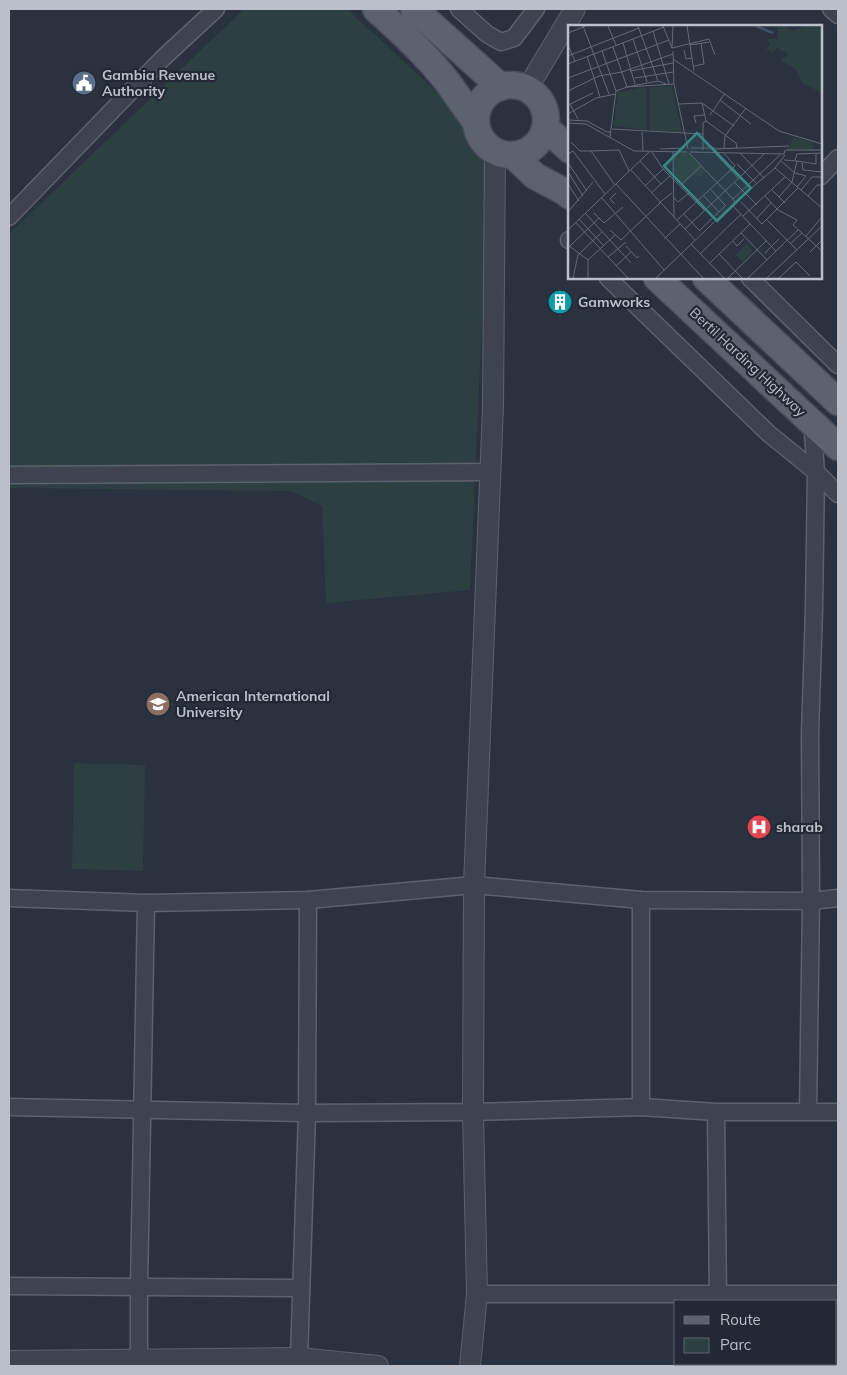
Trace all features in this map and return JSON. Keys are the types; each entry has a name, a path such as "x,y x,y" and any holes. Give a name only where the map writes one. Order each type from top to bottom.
{"main road":[{"path":"376,9 411,41 449,84 476,122"},
{"path":"414,9 500,87"},
{"path":"504,154 522,154 531,150 538,144 546,128 547,119 541,101 535,94 519,86 500,87 485,96 477,113 478,131 488,146 504,154 534,176 568,194"},
{"path":"546,128 568,148"},
{"name":"Bertil Harding Highway","path":"658,279 838,447"},
{"path":"716,281 838,402"}],"street":[{"path":"9,217 163,58 216,9"},
{"path":"459,9 487,34 501,42 514,38 536,9"},
{"path":"527,89 575,9"},
{"path":"831,9 838,16"},
{"path":"470,1366 477,1294 473,1112 474,885 504,154"},
{"path":"822,175 838,158"},
{"path":"609,279 768,432 816,472 838,494"},
{"path":"751,279 838,364"},
{"path":"808,1112 811,901 810,734 816,472 812,422"},
{"path":"9,475 491,472"},
{"path":"9,898 146,904 308,900 474,885 641,900 811,901 838,898"},
{"path":"299,1358 306,1113 308,900"},
{"path":"641,900 641,1107"},
{"path":"139,1360 146,904"},
{"path":"9,1106 306,1113 473,1112 641,1107 716,1112 838,1112"},
{"path":"716,1112 718,1298"},
{"path":"9,1286 301,1288"},
{"path":"477,1294 718,1298 838,1294"},
{"path":"9,1361 299,1358 378,1366"}],"green space":[{"path":"244,9 347,9 490,141 470,590 326,603 322,506 291,491 9,488 9,234"},
{"path":"74,763 145,765 143,871 72,869"}],"place":[{"name":"Gambia Revenue Authority","path":"84,83"},
{"name":"Gamworks","path":"560,302"},
{"name":"American International University","path":"158,704"},
{"name":"sharab","path":"759,827"}]}
